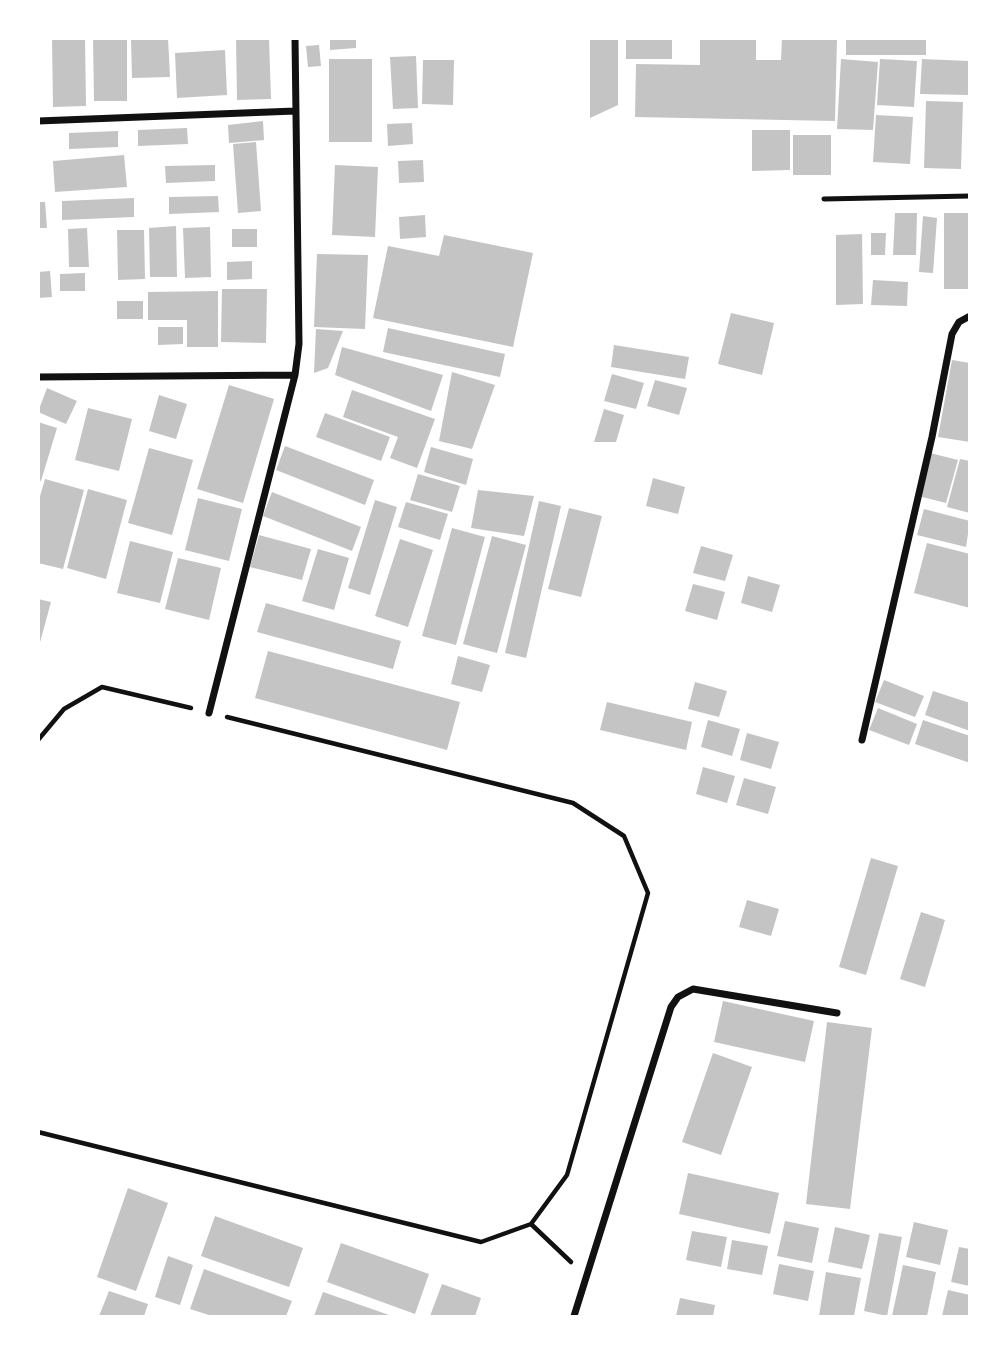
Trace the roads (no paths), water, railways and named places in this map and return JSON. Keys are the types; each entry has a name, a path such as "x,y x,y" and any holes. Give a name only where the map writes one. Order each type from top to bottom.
{"street":[{"path":"209,713 295,375 299,344 295,38"},
{"path":"38,121 295,111"},
{"path":"862,740 932,437 952,334 959,322 970,317"},
{"path":"38,377 295,375"},
{"path":"573,1317 584,1275 671,1007 678,997 693,989 837,1013"}],"lane":[{"path":"824,199 970,196"}]}
